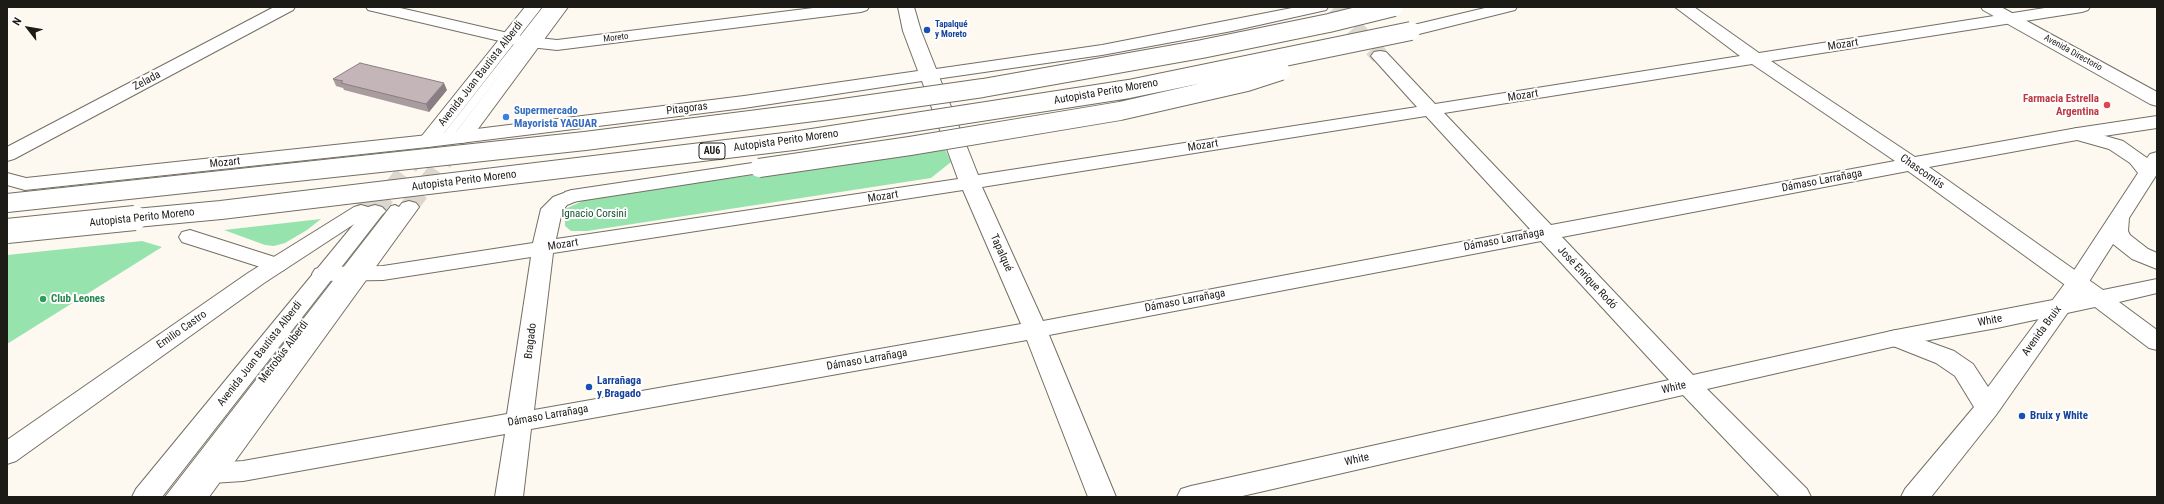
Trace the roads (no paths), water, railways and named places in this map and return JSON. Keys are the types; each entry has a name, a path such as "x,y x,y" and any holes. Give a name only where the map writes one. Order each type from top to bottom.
{"main road":[{"name":"Zelada","path":"7,155 287,7"},
{"name":"Moreto","path":"374,7 521,41 557,45 861,7"},
{"name":"Avenida Juan Bautista Alberdi","path":"445,139 521,41 534,7"},
{"name":"Avenida Juan Bautista Alberdi","path":"445,139 521,41 560,7"},
{"name":"Tapalqué","path":"906,7 912,31 928,75 970,182 1035,330 1102,497"},
{"name":"Pitagoras","path":"445,139 744,102 928,75 1169,38 1320,7"},
{"name":"AU6","path":"7,203 585,141 829,110 983,88 1202,49 1329,23 1394,7"},
{"name":"Autopista Perito Moreno","path":"7,232 245,207 793,141 1129,88 1411,31 1509,7"},
{"name":"Chascomús","path":"1683,7 1756,59 1912,164 2157,342"},
{"name":"Avenida Directorio","path":"1989,7 2157,100"},
{"name":"Mozart","path":"342,274 383,272 543,248 2082,7"},
{"name":"Bragado","path":"509,497 521,421 543,248 552,209 560,201 572,196 624,187 918,144 1173,100 1247,82 1411,31"},
{"name":"José Enrique Rodó","path":"1380,56 1688,385 1797,497"},
{"name":"Dámaso Larrañaga","path":"212,472 243,471 1035,330 1545,232 2077,134 2157,122"},
{"path":"2077,134 2122,148 2137,159 2152,165"},
{"name":"Mozart","path":"7,179 25,184 445,139"},
{"name":"Avenida Bruix","path":"1915,497 1986,408 2060,307 2119,219 2152,165"},
{"name":"Avenida Juan Bautista Alberdi","path":"194,497 385,209"},
{"name":"Avenida Juan Bautista Alberdi","path":"146,497 342,274 385,209"},
{"name":"Emilio Castro","path":"7,454 276,264 385,209"},
{"path":"2119,219 2117,231 2122,239 2140,254 2157,262"},
{"path":"190,237 276,264"},
{"name":"White","path":"1191,497 1896,338 1997,320 2157,286"},
{"path":"1896,338 1944,357 1964,370 1986,408"}],"lane":[{"path":"521,41 548,7"},
{"name":"Metrobús Alberdi","path":"173,497 342,274"}],"tunnel":[{"path":"1335,7 1380,56"},
{"path":"409,207 462,137"},
{"path":"375,211 428,141"},
{"path":"361,211 387,195"}],"place":[{"name":"Tapalqué y Moreto","path":"927,30"},
{"name":"Farmacia Estrella Argentina","path":"2107,105"},
{"name":"Supermercado Mayorista YAGUAR","path":"506,117"},
{"name":"Club Leones","path":"43,299"},
{"name":"Larrañaga y Bragado","path":"589,387"},
{"name":"Bruix y White","path":"2022,416"}],"park label":[{"name":"Ignacio Corsini","path":"594,214"}]}
